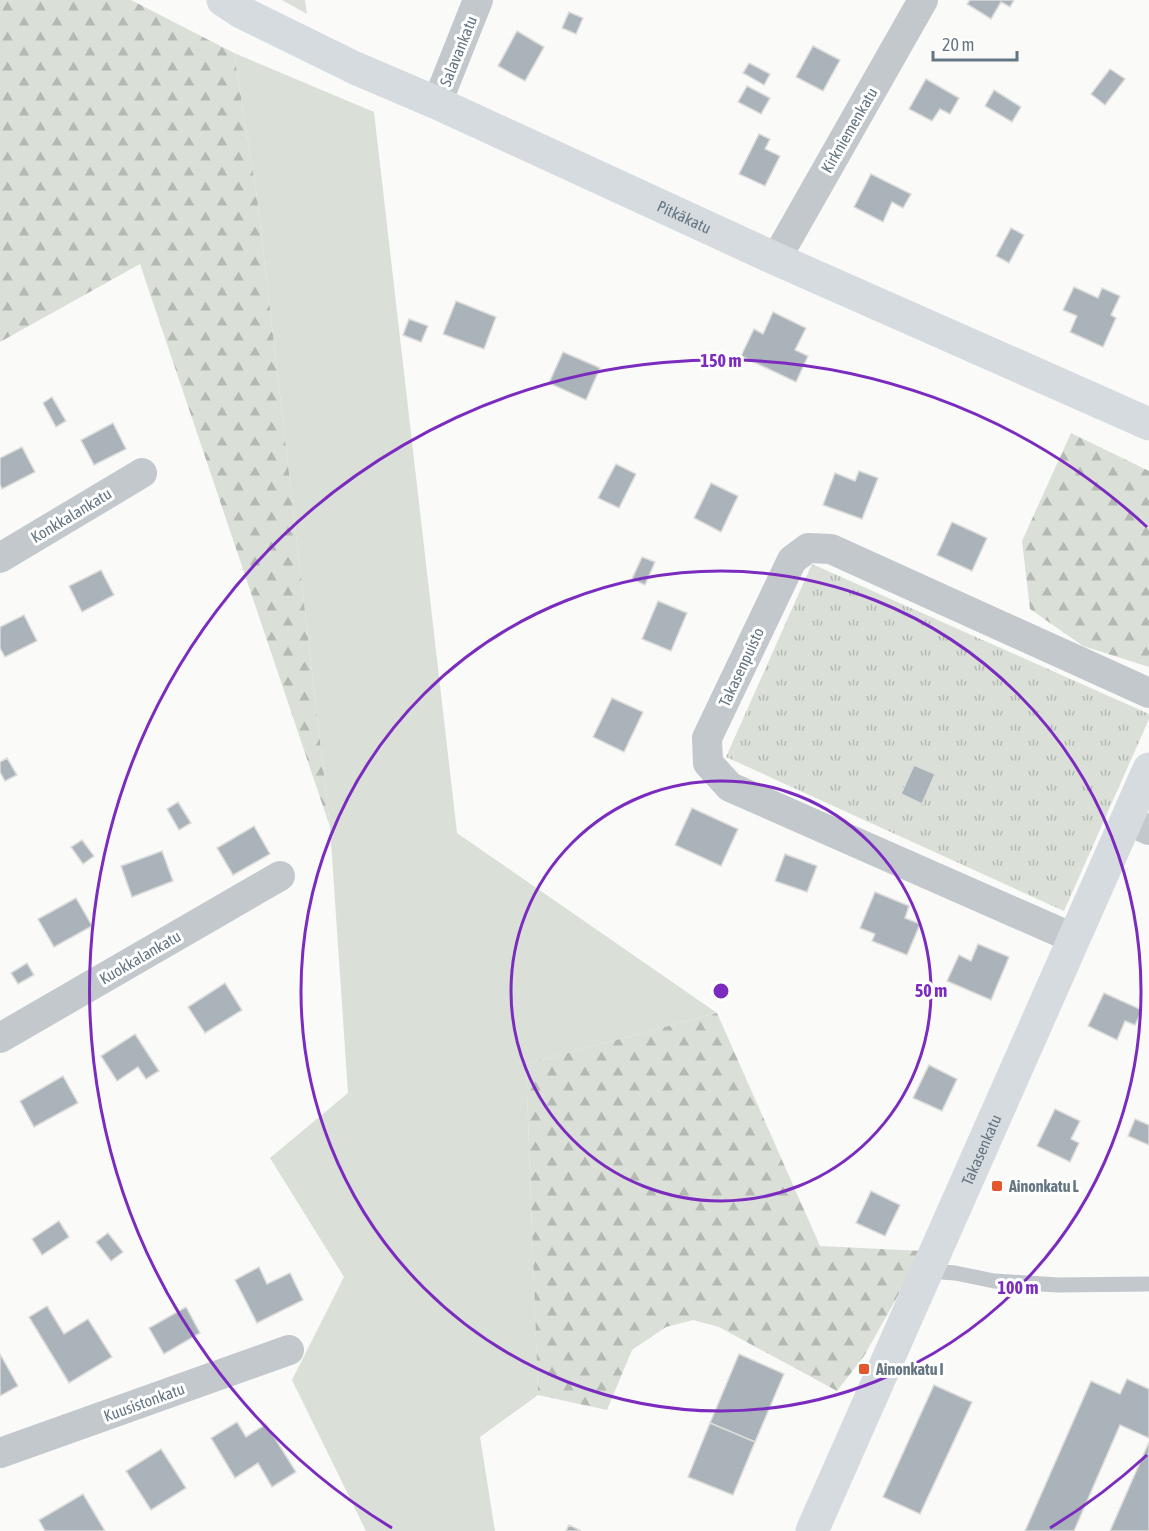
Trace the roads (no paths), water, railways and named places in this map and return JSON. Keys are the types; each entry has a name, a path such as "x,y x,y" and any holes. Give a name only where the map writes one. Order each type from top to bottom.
{"street":[{"name":"Pitkäkatu","path":"223,0 241,12 355,68 437,103 776,260 1149,424"},
{"name":"Salavankatu","path":"437,103 478,0"},
{"name":"Kirkniemenkatu","path":"776,260 923,0"},
{"name":"Konkkalankatu","path":"0,558 141,473"},
{"name":"Takasenpuisto","path":"1073,938 730,787 708,763 707,738 792,560 808,548 831,549 1149,693"},
{"name":"Takasenkatu","path":"812,1531 929,1271 1073,938 1138,825 1149,770"},
{"name":"Kuokkalankatu","path":"0,1038 280,876"},
{"name":"Kuusistonkatu","path":"0,1453 289,1350"}],"lane":[{"path":"929,1271 955,1273 994,1281 1058,1285 1149,1284"}],"place":[{"name":"Ainonkatu L","path":"997,1186"},
{"name":"Ainonkatu I","path":"864,1369"}]}
